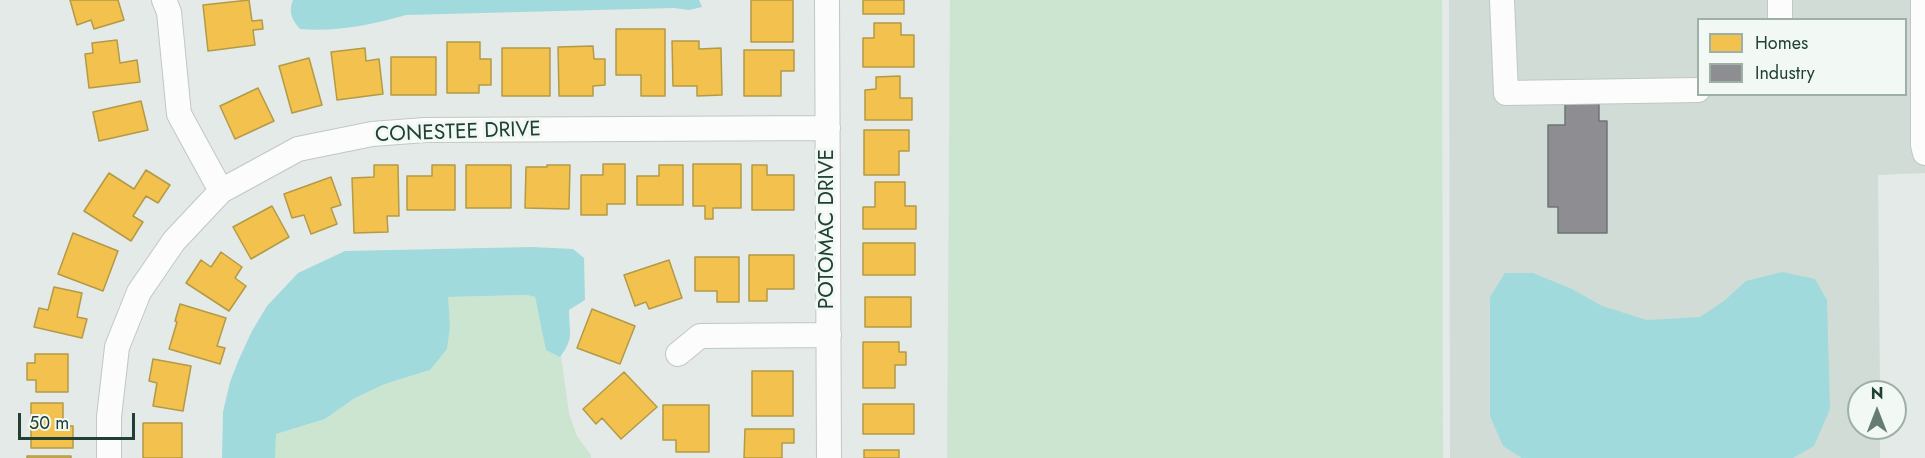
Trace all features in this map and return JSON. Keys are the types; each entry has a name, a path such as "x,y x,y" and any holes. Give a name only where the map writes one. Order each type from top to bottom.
{"street":[{"path":"164,0 169,12 179,114 221,191"},
{"name":"POTOMAC DRIVE","path":"827,0 829,458"},
{"path":"1502,0 1506,93 1697,90"},
{"path":"1780,0 1780,18"},
{"path":"1923,0 1923,145 1925,153"},
{"name":"CONESTEE DRIVE","path":"109,458 109,417 117,347 139,292 174,242 221,191 298,149 372,134 425,130 828,128"},
{"path":"678,354 700,336 829,335"}],"shaded area":[{"path":"1449,0 1925,0 1925,173 1878,175 1880,380 1847,380 1847,440 1880,440 1880,458 1450,458"}],"green space":[{"path":"950,0 1442,0 1443,458 947,458"},
{"path":"528,295 535,297 538,313 560,357 561,355 569,413 577,436 591,458 275,458 275,434 325,419 355,398 385,384 430,370 450,326 447,297"}],"water":[{"path":"293,0 699,0 702,7 689,10 674,8 406,15 354,27 313,30 300,29 295,22 291,12"},
{"path":"532,247 573,249 584,258 585,300 569,310 569,339 560,357 546,350 535,297 527,295 448,297 450,326 447,349 430,370 385,384 355,398 325,419 276,434 275,458 222,458 223,412 230,382 239,359 267,306 298,273 345,251"},
{"path":"1782,272 1815,279 1827,300 1830,409 1814,446 1793,458 1522,458 1503,446 1490,416 1490,297 1505,273 1533,273 1572,289 1602,306 1647,320 1700,317 1724,301 1746,281"}],"building: Homes":[{"path":"70,0 118,0 124,20 94,29 91,20 77,25"},
{"path":"249,0 252,21 262,20 263,29 253,30 255,45 208,51 203,5"},
{"path":"751,0 793,0 793,42 751,42"},
{"path":"863,0 904,0 904,14 863,14"},
{"path":"874,23 901,23 901,35 914,35 914,67 863,67 863,38 874,38"},
{"path":"616,29 665,29 665,96 641,96 641,75 616,75"},
{"path":"117,40 120,63 137,60 140,82 89,88 85,54 93,53 92,43"},
{"path":"672,41 699,41 699,49 721,48 722,95 697,96 697,86 673,86"},
{"path":"447,42 480,42 480,59 491,59 491,85 479,85 479,93 447,93"},
{"path":"593,46 594,59 605,59 605,85 593,86 593,96 559,96 558,47"},
{"path":"365,48 366,61 379,59 383,94 337,100 331,52"},
{"path":"502,48 550,48 550,96 502,96"},
{"path":"744,50 794,50 794,71 781,71 781,96 744,96"},
{"path":"391,57 436,57 436,95 391,95"},
{"path":"309,58 322,105 292,113 279,66"},
{"path":"900,76 900,98 912,98 912,120 865,120 865,90 876,89 876,77"},
{"path":"258,88 274,121 235,139 220,106"},
{"path":"141,101 148,130 99,141 93,112"},
{"path":"864,130 909,130 909,151 899,151 899,175 864,175"},
{"path":"603,164 625,164 625,204 607,204 607,215 581,215 581,175 603,175"},
{"path":"693,164 741,164 741,208 713,208 713,219 705,219 705,206 693,206"},
{"path":"374,165 398,165 399,216 387,216 388,232 354,233 352,178 374,177"},
{"path":"432,165 455,165 455,210 407,210 407,176 432,176"},
{"path":"466,165 511,165 511,208 466,208"},
{"path":"547,165 570,165 569,209 525,208 526,167 547,167"},
{"path":"659,165 683,165 683,205 637,205 637,176 659,176"},
{"path":"752,165 767,165 767,175 794,175 794,210 752,210"},
{"path":"146,170 170,185 158,203 146,196 133,216 143,222 131,241 84,211 109,173 134,189"},
{"path":"331,177 341,205 331,208 337,224 311,234 304,215 292,218 284,194"},
{"path":"875,182 905,182 905,206 916,206 916,229 863,229 863,207 875,207"},
{"path":"272,206 289,237 251,259 233,227"},
{"path":"73,233 118,251 103,291 58,274"},
{"path":"863,243 915,243 915,275 863,275"},
{"path":"221,252 242,267 235,278 246,286 229,311 186,283 201,260 211,267"},
{"path":"749,255 794,255 794,289 767,289 767,301 749,301"},
{"path":"695,257 739,257 739,302 717,302 717,291 695,291"},
{"path":"669,260 682,298 649,309 646,302 635,306 624,275"},
{"path":"54,287 82,293 77,317 87,319 82,338 34,327 39,308 48,310"},
{"path":"865,297 911,297 911,327 865,327"},
{"path":"180,304 226,318 217,346 225,348 220,364 169,349"},
{"path":"592,309 635,326 620,364 577,348"},
{"path":"863,342 899,342 899,352 906,352 906,365 895,365 895,388 863,388"},
{"path":"35,354 68,354 68,392 36,392 36,380 27,380 27,363 35,363"},
{"path":"153,359 191,366 183,411 153,406 157,383 149,381"},
{"path":"752,371 793,371 793,416 752,416"},
{"path":"624,372 657,407 621,439 602,418 596,424 583,409"},
{"path":"31,403 63,403 63,426 73,426 73,448 31,448"},
{"path":"863,404 914,404 914,434 863,434"},
{"path":"663,405 709,405 709,452 676,452 676,440 663,440"},
{"path":"143,423 182,423 182,458 143,458"},
{"path":"745,429 794,429 794,443 782,443 782,458 744,458"},
{"path":"864,450 899,450 899,458 864,458"},
{"path":"27,456 71,456 71,458 27,458"}],"building: Industry":[{"path":"1565,104 1599,104 1599,121 1607,121 1607,233 1558,233 1558,207 1548,207 1548,125 1565,125"}]}
